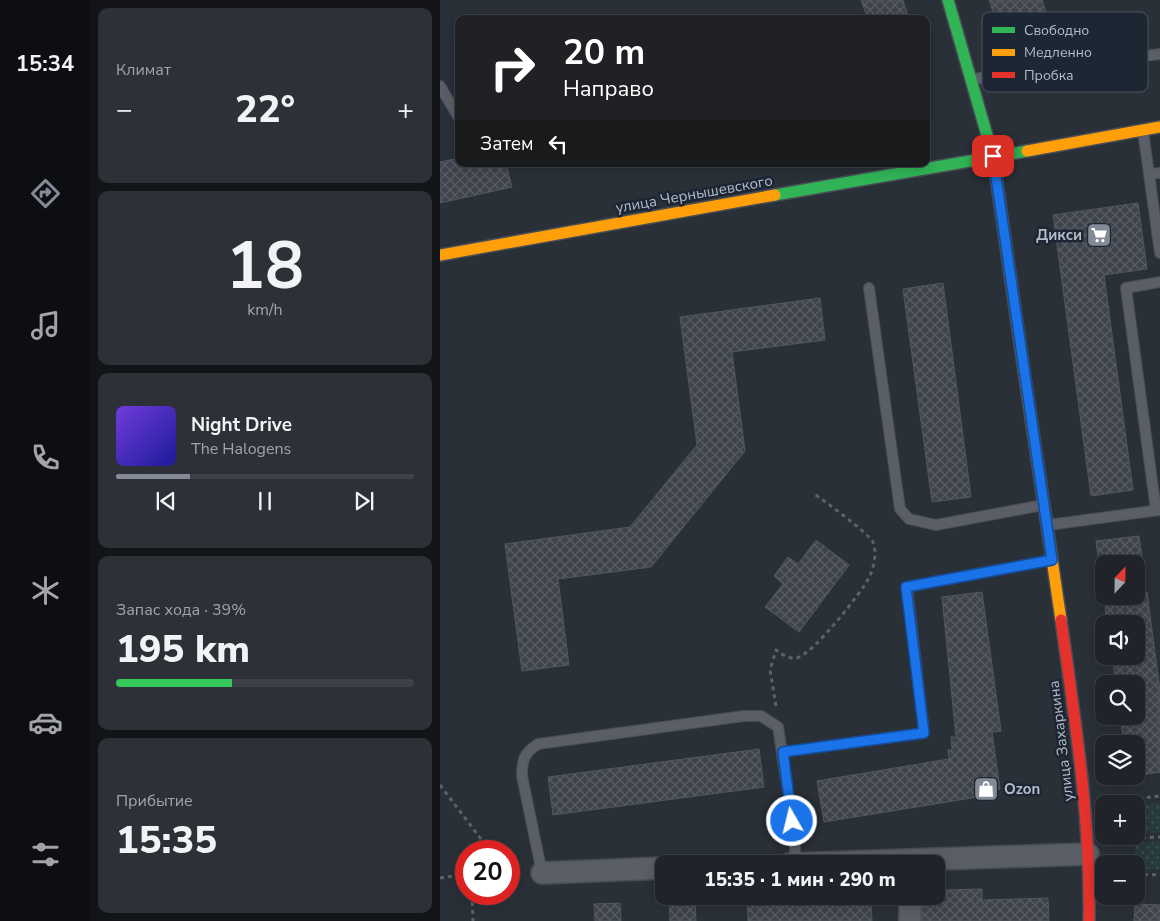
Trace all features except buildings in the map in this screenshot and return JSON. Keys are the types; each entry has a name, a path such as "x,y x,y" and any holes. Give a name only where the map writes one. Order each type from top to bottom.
{"street":[{"name":"улица Захаркина","path":"948,0 993,156 1079,744 1087,847 1089,921"},
{"name":"улица Чернышевского","path":"440,255 1160,127"},
{"path":"945,859 1087,847"},
{"path":"542,873 655,868"},
{"path":"910,905 910,921"}],"lane":[{"path":"971,79 982,78"},
{"path":"440,86 455,111"},
{"path":"1142,130 1160,253"},
{"path":"1149,174 1160,173"},
{"path":"1047,525 1158,510 1126,288 1160,282"},
{"path":"869,288 900,509 909,519 936,525 1044,504"},
{"path":"783,752 924,733 906,587 1052,560"},
{"path":"542,873 522,776 522,760 527,751 538,744 744,716 761,716 778,727 795,838 795,855"}],"path":[{"path":"778,727 770,670 776,650 790,658 796,658 811,649 825,635 866,583 874,565 875,552 868,533 814,494"},
{"path":"440,785 482,840"},
{"path":"1084,805 1160,796"},
{"path":"1087,847 1160,837"},
{"path":"1145,874 1160,875"},
{"path":"440,878 455,876"},
{"path":"472,905 472,921"}],"green space":[{"path":"1160,803 1160,832 1145,833 1145,805"},
{"path":"1160,842 1160,870 1145,869 1145,855 1134,855 1134,845 1145,845 1145,843"}],"traffic: fast":[{"path":"948,0 993,156 1024,371"},
{"path":"775,195 1027,151"}],"traffic: slow":[{"path":"1027,151 1160,127"},
{"path":"440,255 775,195"},
{"path":"1024,371 1061,620"}],"traffic: jam":[{"path":"1061,620 1077,733 1085,808 1089,921"}],"place":[{"name":"Дикси","path":"1099,235"},
{"name":"Ozon","path":"986,789"}],"route":[{"path":"792,821 783,752 924,733 906,587 1052,560 993,156"}]}
